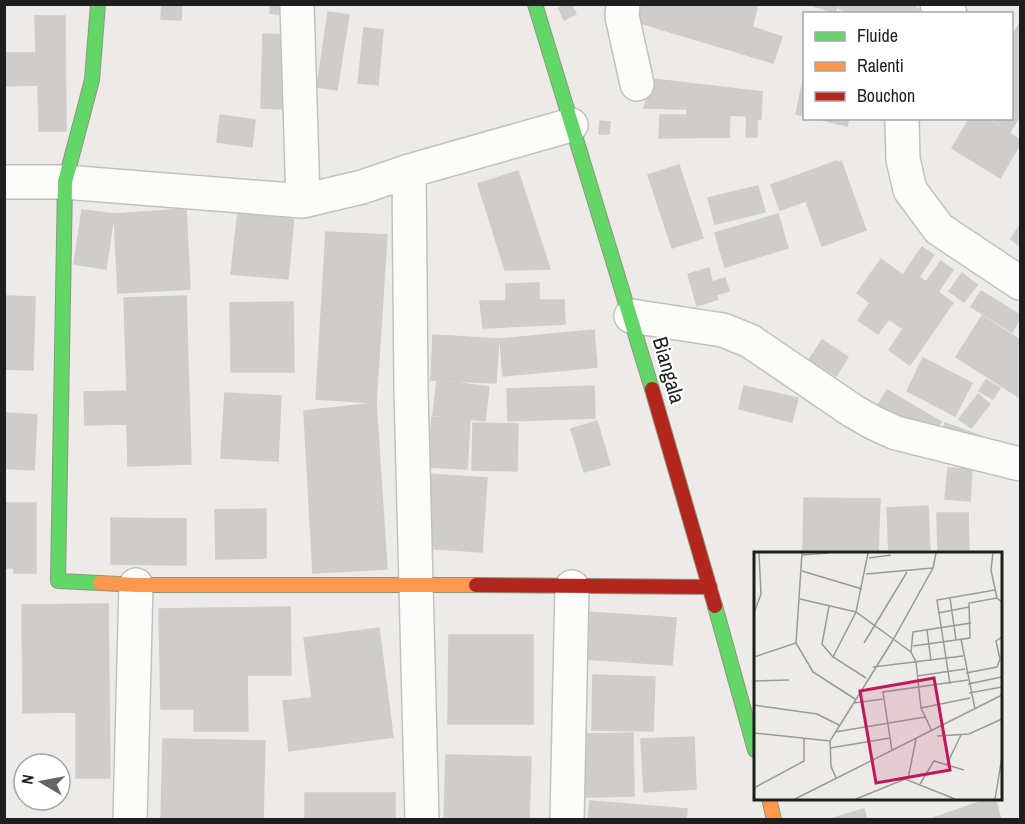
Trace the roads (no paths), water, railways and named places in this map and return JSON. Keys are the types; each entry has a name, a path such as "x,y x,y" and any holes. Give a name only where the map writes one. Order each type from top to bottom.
{"street":[{"path":"98,4 92,80 65,182 58,581 136,585 416,584 710,587"},
{"path":"297,4 303,201"},
{"name":"Biangala","path":"535,4 631,316 754,746"},
{"path":"623,4 622,16 637,84"},
{"path":"902,120 903,159 910,190 939,229 1020,283"},
{"path":"4,182 65,182 303,201 362,187 572,125"},
{"path":"410,171 411,389 422,819"},
{"path":"631,316 723,330 750,341 853,411 896,433 1020,464"},
{"path":"130,819 136,585"},
{"path":"567,819 572,587"},
{"path":"769,800 774,819"}]}
